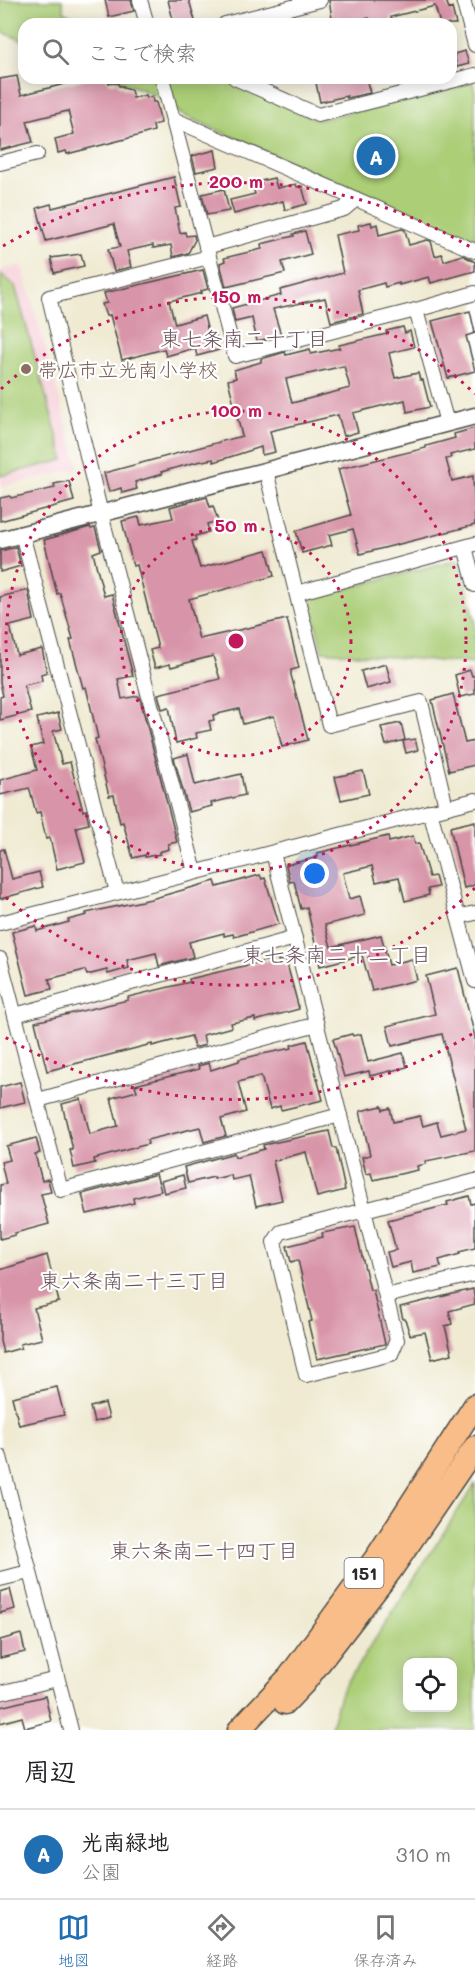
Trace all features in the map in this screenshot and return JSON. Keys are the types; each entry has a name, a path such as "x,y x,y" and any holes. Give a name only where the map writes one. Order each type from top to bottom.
{"main road":[{"name":"151","path":"239,1730 289,1677 378,1555 475,1405"},
{"name":"151","path":"260,1730 303,1684 392,1570 475,1447"}],"street":[{"path":"140,0 145,18"},
{"path":"249,18 320,0"},
{"path":"463,0 475,45"},
{"path":"457,80 475,75"},
{"path":"164,84 235,356 475,293"},
{"path":"248,84 318,115 440,84"},
{"path":"173,119 475,251"},
{"path":"0,163 37,154"},
{"path":"195,872 100,514 49,297 207,252 344,209 356,199"},
{"path":"417,310 447,423"},
{"path":"0,540 475,416"},
{"path":"266,471 329,724 421,702 446,807"},
{"path":"22,534 117,892"},
{"path":"297,593 470,545 475,585"},
{"path":"0,923 475,800"},
{"path":"430,811 475,981"},
{"path":"273,853 317,1024 364,1210 386,1296 397,1340 391,1354 306,1375 274,1242 281,1232 364,1210 475,1181"},
{"path":"458,917 475,913"},
{"path":"15,1016 295,938"},
{"path":"0,959 61,1190 340,1115"},
{"path":"38,1100 317,1024"},
{"path":"386,1296 475,1274"},
{"path":"0,1457 71,1730"},
{"path":"0,1578 29,1572"},
{"path":"0,1693 57,1679"}],"shaded area":[{"name":"帯広市立光南小学校","path":"22,265 79,468 0,487 0,270"}],"green space":[{"path":"0,0 62,0 65,13 78,18 18,18 18,38 0,31"},
{"path":"473,82 475,92 475,244 181,114 157,96 128,84 234,84 318,120"},
{"name":"帯広市立光南小学校","path":"1,274 15,286 64,460 0,476"},
{"path":"459,559 475,620 475,664 322,651 310,598"},
{"path":"475,1484 475,1730 330,1730 341,1692"}],"building":[{"path":"105,0 131,0 134,11 109,17"},
{"path":"168,0 189,0 194,18 172,18"},
{"path":"329,0 446,0 449,9 452,8 454,18 438,18 435,6 391,18 332,18"},
{"path":"465,51 469,64 457,67 457,53"},
{"path":"17,76 21,95 64,84 118,84 131,90 133,98 152,96 153,102 156,102 161,123 153,125 154,131 137,136 67,154 66,151 58,153 55,139 74,134 68,111 27,121 33,142 0,150 0,79"},
{"path":"316,84 368,84 370,93 320,102"},
{"path":"215,150 218,167 196,172 192,156"},
{"path":"174,177 181,207 175,208 180,233 185,232 186,236 194,235 195,240 188,253 173,257 171,245 153,248 153,245 127,251 131,267 114,271 108,249 120,247 114,224 46,241 37,208 51,204 52,208"},
{"path":"274,178 277,188 296,184 297,187 302,186 307,204 285,210 283,201 234,214 230,200 255,194 252,183"},
{"path":"224,189 229,211 207,215 202,194"},
{"path":"371,222 372,226 377,224 379,235 405,230 409,245 431,241 435,256 442,254 444,261 462,255 475,262 475,271 431,283 429,277 399,285 399,283 385,287 384,283 358,290 363,314 331,322 325,298 273,309 281,335 257,341 252,318 235,322 232,308 281,295 280,290 343,273 335,235 359,230 358,225"},
{"path":"305,231 311,254 282,262 285,273 226,287 220,263 225,261 224,258 262,249 261,244"},
{"path":"81,254 84,266 54,273 51,258"},
{"path":"203,270 208,289 201,291 202,293 169,301 175,324 204,316 208,332 210,331 211,335 215,334 219,350 197,356 195,348 166,356 164,349 122,360 110,315 106,316 102,304 107,303 104,293"},
{"path":"470,311 475,333 466,336 475,371 448,378 432,321"},
{"path":"403,327 405,333 410,331 414,347 389,353 395,378 418,373 420,380 423,380 430,407 407,412 405,400 353,413 358,432 344,436 338,415 270,431 275,452 262,455 261,447 214,462 213,459 197,462 135,482 137,489 122,493 121,488 109,492 104,473 242,436 228,380 236,378 234,370 285,352 286,355 310,349 311,354 340,348 339,345 387,334 386,331","holes":["344,366 350,388 292,403 286,379"]},
{"path":"475,428 475,449 450,455 451,458 446,459 452,481 473,476 475,525 360,554 353,529 329,535 332,545 302,553 296,531 351,515 338,469 426,448 426,446 455,438 454,434"},
{"path":"69,481 74,501 0,521 0,498 10,496 11,498 55,488 54,484"},
{"path":"207,497 218,521 207,524 209,532 195,536 196,540 192,541 200,568 267,550 274,576 189,599 199,639 287,619 299,668 291,670 291,675 308,740 282,747 274,716 243,724 239,709 213,715 214,720 209,721 211,730 196,733 197,738 176,743 169,707 162,709 158,694 220,679 213,656 171,667 170,664 155,668 150,650 158,648 137,565 133,566 122,521 139,517 141,525 173,518 170,507"},
{"path":"90,527 95,528 101,550 93,553 104,596 112,594 133,676 118,679 122,699 138,696 140,698 177,842 168,844 169,849 159,852 160,854 145,857 145,855 133,858 123,822 120,823 114,795 109,796 95,739 98,738 86,687 83,688 70,640 73,639 60,593 57,594 44,540"},
{"path":"16,547 21,566 0,572 0,551"},
{"path":"28,590 34,620 10,626 17,655 42,649 47,672 41,674 42,681 24,685 31,712 0,720 0,697 3,696 0,682 0,597"},
{"path":"386,664 391,682 366,689 361,671"},
{"path":"470,670 472,676 475,676 475,694 460,697 455,675"},
{"path":"453,694 465,743 475,741 475,765 449,771 432,700"},
{"path":"58,713 62,729 53,731 62,764 70,762 83,811 86,810 89,824 76,827 85,862 57,869 50,838 46,839 40,812 36,813 29,788 0,795 0,780 37,770 31,747 43,744 37,718"},
{"path":"401,723 405,740 386,745 381,727"},
{"path":"415,739 418,750 406,753 403,741"},
{"path":"188,754 195,785 241,774 245,795 211,803 212,806 189,812 174,758"},
{"path":"363,771 369,794 341,800 335,777"},
{"path":"475,821 475,885 464,888 450,827"},
{"path":"388,836 389,842 413,836 415,844 419,843 429,877 435,876 438,887 428,889 429,895 405,901 399,877 376,882 372,866 343,873 349,899 360,896 365,915 325,925 331,947 381,935 389,965 412,959 417,980 372,991 362,955 320,966 307,907 301,909 294,881 290,882 286,865 318,857 317,853"},
{"path":"4,849 12,879 39,872 43,887 0,899 0,850"},
{"path":"260,875 262,879 265,878 279,924 234,937 233,934 224,936 224,933 189,942 193,957 159,966 156,953 127,960 129,968 108,974 107,970 87,975 85,970 49,979 52,989 28,995 12,932 36,926 37,931 69,922 68,920 87,915 86,913 151,899 215,881 217,887"},
{"path":"278,958 278,961 286,960 299,1009 255,1021 255,1018 231,1023 232,1027 203,1035 205,1045 194,1048 191,1036 47,1071 35,1022 128,1000 128,997 190,982 189,979"},
{"path":"458,968 475,1037 475,1151 426,1161 426,1164 417,1166 418,1170 373,1180 371,1173 366,1174 362,1157 370,1155 360,1111 382,1106 383,1110 390,1108 393,1122 420,1116 423,1126 437,1122 441,1135 466,1129 442,1034 392,1046 387,1026 435,1014 426,976"},
{"path":"352,1034 353,1036 361,1034 368,1062 403,1053 407,1067 370,1076 369,1071 344,1077 333,1039"},
{"path":"307,1041 323,1100 281,1110 280,1106 270,1109 261,1076 238,1082 246,1112 221,1119 226,1136 204,1142 200,1127 147,1140 148,1144 94,1159 95,1163 74,1168 70,1150 73,1150 62,1104 81,1099 90,1134 118,1126 111,1098 137,1091 135,1085 199,1069 198,1066 209,1063 211,1070 239,1061 239,1059 292,1048 291,1045"},
{"path":"20,1082 25,1102 0,1108 0,1087"},
{"path":"329,1131 333,1148 336,1148 345,1190 317,1197 306,1152 273,1161 282,1200 256,1206 249,1176 232,1180 231,1175 188,1183 184,1167 234,1153 235,1157 264,1149 263,1145"},
{"path":"36,1138 40,1153 35,1154 42,1181 48,1179 51,1192 41,1194 49,1224 0,1239 0,1185 6,1184 1,1162 10,1160 6,1146"},
{"path":"156,1174 161,1191 133,1198 134,1203 87,1214 82,1194"},
{"path":"183,1175 186,1188 164,1193 161,1181"},
{"path":"469,1196 471,1204 475,1203 475,1248 439,1260 441,1267 413,1273 411,1262 391,1267 387,1252 396,1250 388,1220 448,1205 447,1202"},
{"path":"355,1227 385,1344 317,1359 308,1322 312,1321 298,1260 291,1262 287,1246 323,1237 322,1233"},
{"path":"47,1255 59,1302 34,1308 42,1339 20,1344 21,1348 3,1353 0,1341 0,1270"},
{"path":"473,1289 475,1304 449,1311 452,1324 445,1326 452,1354 432,1359 425,1332 410,1335 400,1307"},
{"path":"57,1387 64,1415 19,1425 12,1397"},
{"path":"105,1403 109,1418 94,1422 90,1407"},
{"path":"10,1589 15,1609 0,1613 0,1592"},
{"path":"21,1634 25,1652 0,1658 0,1640"},
{"path":"45,1696 51,1721 25,1728 22,1717 0,1723 0,1707"}],"place":[{"name":"光南緑地","path":"376,156"},
{"name":"帯広市立光南小学校","path":"26,369"}],"district":[{"name":"東七条南二十丁目","path":"244,337"},
{"name":"東七条南二十二丁目","path":"337,953"},
{"name":"東六条南二十三丁目","path":"134,1279"},
{"name":"東六条南二十四丁目","path":"204,1549"}]}
